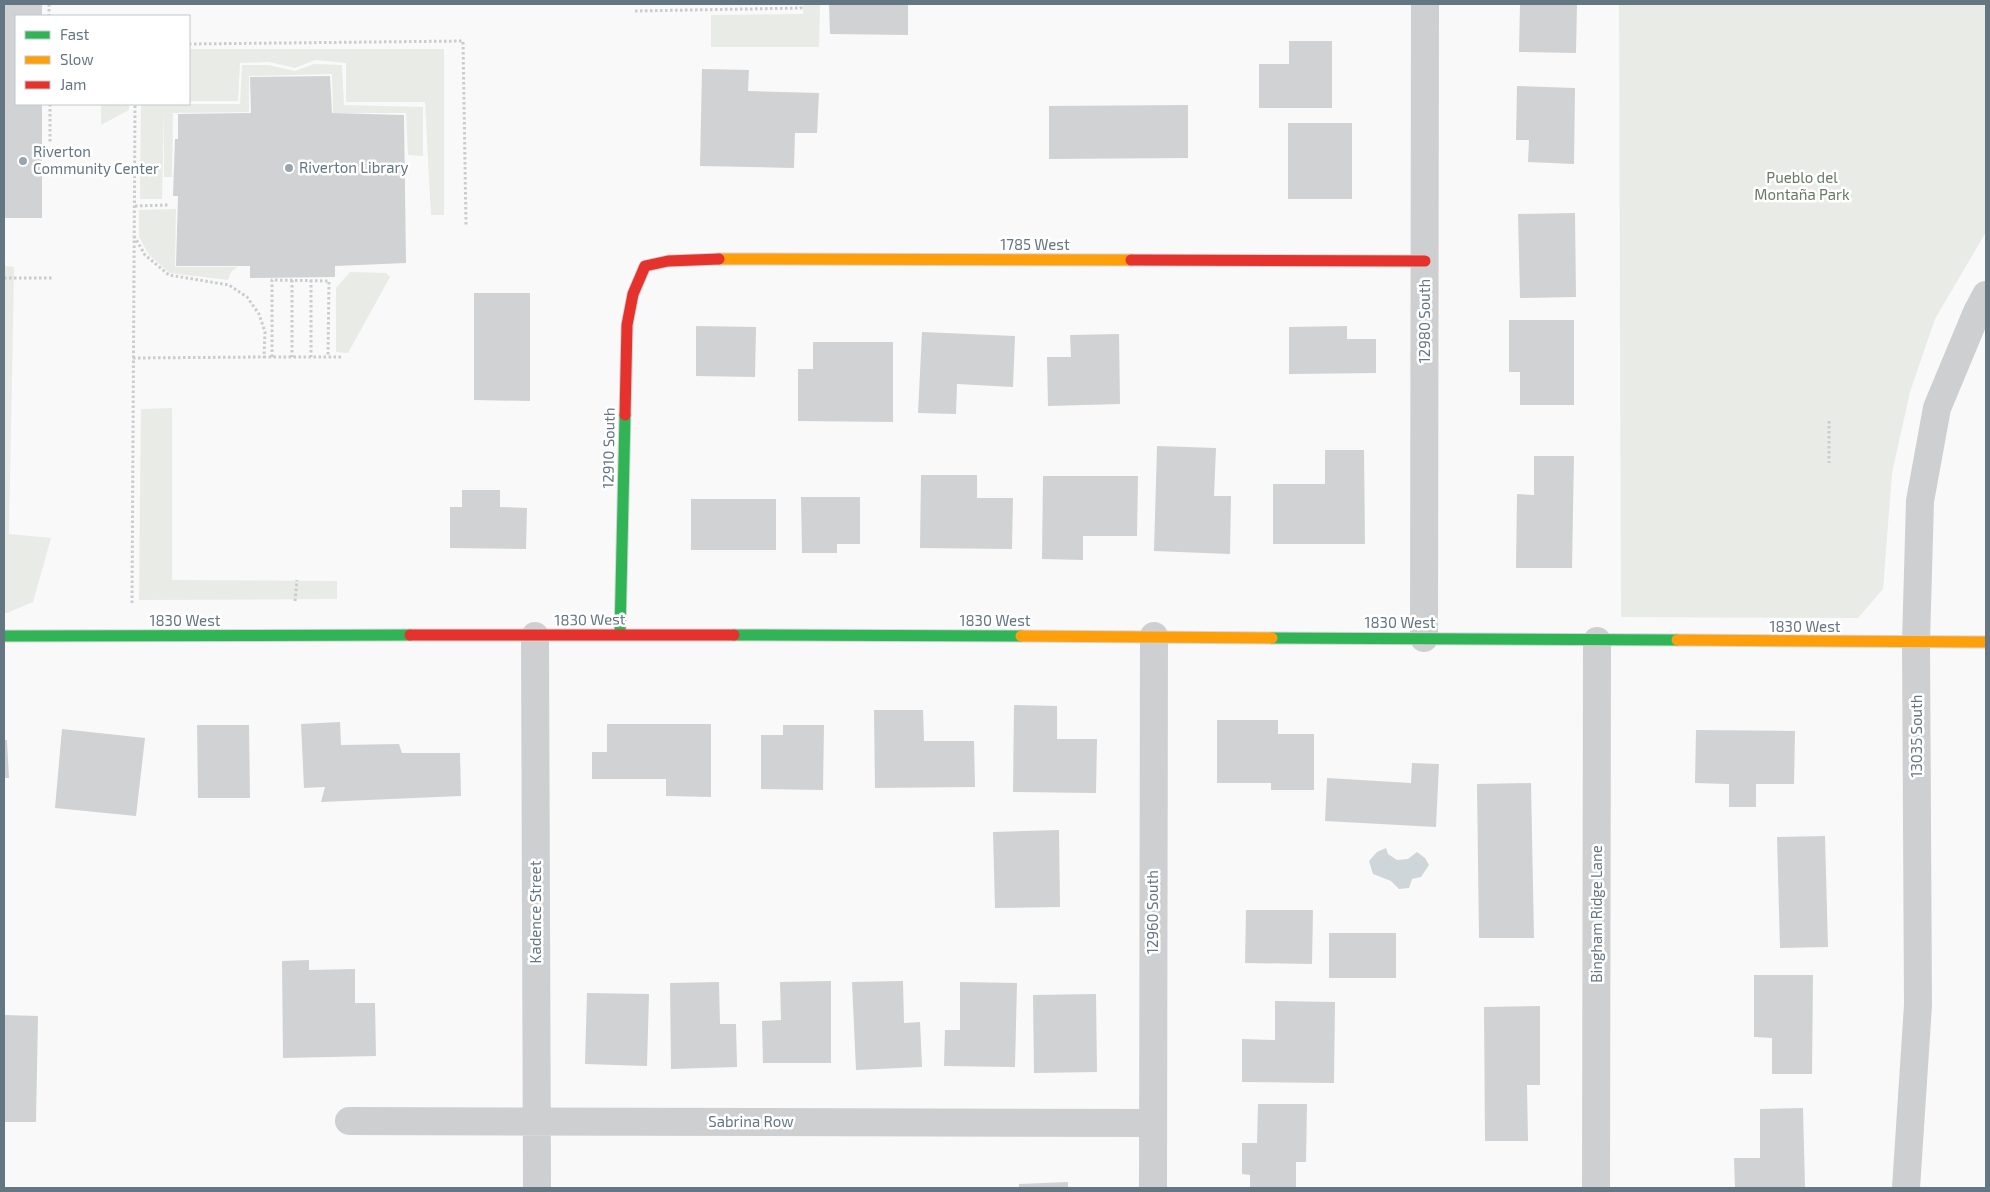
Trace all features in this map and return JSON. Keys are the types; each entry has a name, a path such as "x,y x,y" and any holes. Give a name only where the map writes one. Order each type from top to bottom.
{"street":[{"name":"12980 South","path":"1424,638 1425,4"},
{"name":"1785 West","path":"645,266 668,260 692,259 1425,262"},
{"name":"12910 South","path":"620,634 627,325 633,294 645,266"},
{"name":"13035 South","path":"1906,1188 1918,1005 1916,642 1920,500 1937,408 1986,295"},
{"name":"1830 West","path":"4,636 419,634 535,636 620,634 1986,642"},
{"name":"Kadence Street","path":"535,636 536,1188"},
{"name":"12960 South","path":"1153,1188 1154,636"},
{"name":"Bingham Ridge Lane","path":"1596,1188 1597,641"},
{"name":"Sabrina Row","path":"349,1121 1153,1123"}],"path":[{"path":"635,11 800,8 800,4"},
{"path":"190,44 463,41 466,225"},
{"path":"50,105 50,144"},
{"path":"132,606 135,105"},
{"path":"135,206 168,206"},
{"path":"134,235 145,255 169,275 228,284 247,297 259,314 265,332 264,357"},
{"path":"4,278 52,278"},
{"path":"272,357 272,280 329,281 328,357"},
{"path":"292,280 292,357"},
{"path":"311,280 311,357"},
{"path":"133,358 342,357"},
{"path":"1829,420 1829,463"},
{"path":"295,606 297,580"}],"green space":[{"path":"803,4 820,4 819,47 711,47 711,15 803,14"},
{"name":"Pueblo del Montaña Park","path":"1619,4 1986,4 1986,232 1935,319 1910,392 1892,473 1883,589 1858,618 1621,617"},
{"path":"190,49 444,49 444,215 431,215 425,102 346,102 346,63 315,60 295,68 269,62 240,63 238,101 190,101"},
{"path":"314,64 342,65 344,105 423,107 423,156 408,155 406,113 333,113 332,74 249,76 249,112 173,113 172,177 164,177 164,109 162,199 140,199 141,105 240,104 242,65 268,65 295,71"},
{"path":"101,105 129,105 129,110 101,125"},
{"path":"176,209 175,267 237,267 231,272 228,280 170,273 149,255 139,237 139,210"},
{"path":"4,266 14,267 9,534 51,538 33,602 7,613 4,613"},
{"path":"350,272 386,273 390,277 348,353 336,352 336,288"},
{"path":"172,408 172,580 337,581 337,599 139,600 141,409"}],"shaded area":[{"path":"1386,848 1388,854 1397,860 1408,859 1417,852 1425,858 1429,865 1421,877 1412,879 1409,888 1399,889 1391,881 1373,874 1369,861 1377,852"}],"building":[{"name":"Riverton Community Center","path":"4,4 42,4 42,15 15,15 15,105 42,105 42,218 4,218"},
{"path":"829,4 908,4 908,35 830,34"},
{"path":"1520,4 1577,4 1576,53 1519,52"},
{"path":"1289,41 1332,41 1332,108 1259,108 1259,64 1289,64"},
{"path":"702,69 749,70 748,91 819,93 817,133 795,133 794,168 700,166"},
{"name":"Riverton Library","path":"330,76 332,113 404,115 406,263 335,266 335,277 250,278 250,266 176,266 178,196 173,196 175,139 178,139 178,114 251,113 250,77"},
{"path":"1517,86 1575,88 1574,164 1528,162 1529,140 1516,140"},
{"path":"1188,105 1188,158 1049,159 1049,106"},
{"path":"1288,123 1352,123 1352,199 1288,199"},
{"path":"1575,213 1576,297 1520,298 1518,214"},
{"path":"474,293 530,293 530,401 474,400"},
{"path":"1509,320 1574,320 1574,405 1520,405 1520,372 1509,372"},
{"path":"696,326 756,327 755,377 696,376"},
{"path":"1347,326 1347,339 1376,339 1376,373 1289,374 1289,327"},
{"path":"922,332 1015,336 1013,387 957,384 956,414 918,413"},
{"path":"1119,334 1120,404 1048,406 1047,357 1071,357 1070,335"},
{"path":"813,342 893,342 893,422 798,421 798,369 813,369"},
{"path":"1157,446 1216,448 1214,496 1231,496 1230,554 1154,551"},
{"path":"1325,450 1364,450 1365,544 1273,544 1273,484 1325,484"},
{"path":"1534,456 1574,456 1572,568 1516,568 1517,494 1534,495"},
{"path":"921,475 977,475 977,498 1013,498 1012,549 920,548"},
{"path":"1043,476 1138,476 1137,536 1083,536 1083,560 1042,559"},
{"path":"462,490 500,490 500,507 527,508 526,549 450,548 450,507 462,507"},
{"path":"801,497 860,497 860,544 837,544 837,553 802,553"},
{"path":"691,499 776,499 776,550 691,550"},
{"path":"1014,705 1057,706 1057,739 1097,739 1096,793 1013,792"},
{"path":"874,710 923,710 924,741 974,741 975,787 875,788"},
{"path":"1217,720 1278,720 1278,734 1314,734 1314,790 1271,790 1271,783 1217,783"},
{"path":"340,722 341,745 399,744 402,753 460,753 461,796 321,802 325,787 304,788 301,724"},
{"path":"607,724 711,724 711,797 666,796 666,779 592,779 592,752 607,752"},
{"path":"197,725 249,725 250,798 198,798"},
{"path":"783,725 824,725 823,790 761,789 761,735 783,735"},
{"path":"62,729 145,738 136,816 55,808"},
{"path":"1696,730 1795,731 1794,784 1756,784 1756,807 1729,807 1729,784 1695,783"},
{"path":"4,740 7,740 9,778 4,778"},
{"path":"1412,763 1439,764 1436,827 1325,821 1327,778 1411,783"},
{"path":"1531,783 1534,938 1479,938 1477,784"},
{"path":"1059,830 1060,907 995,908 993,832"},
{"path":"1825,836 1828,947 1780,948 1777,837"},
{"path":"1246,910 1313,910 1312,964 1245,963"},
{"path":"1329,933 1396,933 1396,978 1329,978"},
{"path":"309,960 309,970 355,969 355,1003 375,1003 376,1056 283,1058 282,961"},
{"path":"1754,975 1813,975 1812,1074 1772,1074 1772,1038 1754,1037"},
{"path":"831,981 831,1063 763,1063 762,1021 781,1020 780,982"},
{"path":"903,981 904,1023 920,1022 922,1067 856,1070 852,982"},
{"path":"719,982 720,1024 736,1024 737,1067 671,1069 670,983"},
{"path":"960,982 1017,983 1015,1067 944,1066 945,1030 960,1030"},
{"path":"587,993 649,994 647,1066 585,1064"},
{"path":"1096,994 1097,1072 1034,1073 1033,995"},
{"path":"1275,1001 1335,1002 1334,1083 1242,1082 1242,1039 1275,1040"},
{"path":"1540,1006 1540,1085 1527,1085 1528,1141 1485,1141 1484,1007"},
{"path":"4,1015 38,1016 36,1122 4,1122"},
{"path":"1258,1104 1307,1104 1306,1162 1296,1162 1296,1188 1250,1188 1250,1175 1242,1174 1242,1143 1257,1143"},
{"path":"1803,1108 1805,1188 1735,1188 1734,1158 1760,1158 1760,1109"},
{"path":"1068,1182 1068,1188 1019,1188 1019,1184"}],"traffic: fast":[{"path":"620,634 625,415"},
{"path":"4,636 410,635"},
{"path":"734,635 1021,636"},
{"path":"1272,638 1677,640"}],"traffic: slow":[{"path":"719,259 1131,260"},
{"path":"1021,636 1272,638"},
{"path":"1677,640 1986,642"}],"traffic: jam":[{"path":"625,415 627,325 633,294 645,266 668,261 719,259"},
{"path":"1131,260 1425,261"},
{"path":"410,635 734,635"}],"place":[{"name":"Riverton Community Center","path":"23,161"},
{"name":"Riverton Library","path":"289,168"}]}
